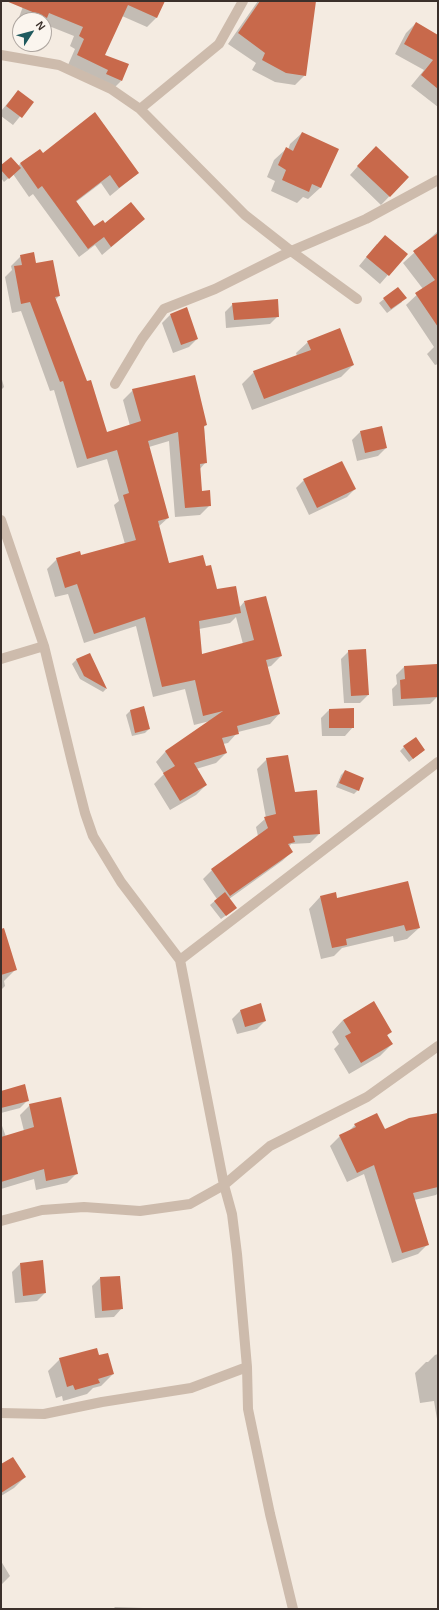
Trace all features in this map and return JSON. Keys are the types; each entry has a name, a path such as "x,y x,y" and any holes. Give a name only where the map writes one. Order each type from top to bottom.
{"street":[{"path":"140,109 219,44 242,1"},
{"path":"1,55 59,65 111,89 140,109 245,215 356,300"},
{"path":"115,384 142,339 164,309 215,289 291,251 366,219 438,180"},
{"path":"1,520 44,646 85,813 93,836 121,882 180,960 224,1185 232,1214 237,1247 247,1367 248,1409 270,1514 293,1609"},
{"path":"1,659 44,646"},
{"path":"180,960 438,762"},
{"path":"1,1221 42,1210 84,1207 140,1211 190,1204 224,1185 270,1146 367,1097 438,1046"},
{"path":"1,1413 44,1414 102,1402 190,1388 247,1367"}],"building":[{"path":"6,1 165,1 157,18 128,5 105,55 129,64 122,81 106,74 108,70 77,55 84,39 79,36 83,27 52,14 52,12 33,12"},
{"path":"260,1 316,1 306,76 286,73 262,60 265,53 238,33"},
{"path":"416,22 438,35 438,89 421,75 433,60 404,44"},
{"path":"18,90 34,102 22,118 6,106"},
{"path":"95,112 139,173 119,188 110,175 76,201 94,226 103,220 105,223 131,202 145,219 111,247 104,237 88,249 42,186 38,189 20,163 40,149 43,153"},
{"path":"302,132 339,149 321,188 312,184 309,192 282,180 286,170 278,165 286,147 293,151"},
{"path":"376,146 409,177 390,197 357,166"},
{"path":"11,157 21,168 9,179 1,170 1,165"},
{"path":"438,233 438,327 415,293 435,280 413,251"},
{"path":"385,235 408,254 389,276 366,257"},
{"path":"34,252 36,263 53,260 60,296 55,297 87,381 91,380 107,432 141,421 132,389 195,375 207,425 204,426 207,463 200,464 202,491 210,490 211,506 185,508 178,432 148,441 169,518 158,521 169,563 203,555 206,566 211,565 217,589 236,586 241,613 199,621 202,654 254,640 244,601 266,596 282,656 266,660 280,714 237,726 239,734 222,738 227,753 194,763 207,785 180,801 163,773 175,766 165,751 223,711 203,716 195,680 162,687 145,617 94,634 77,584 65,588 56,558 80,551 81,555 136,540 123,495 129,493 117,450 87,459 63,381 60,382 30,302 21,304 14,266 22,265 20,255"},
{"path":"398,287 407,298 391,309 383,298"},
{"path":"278,299 279,317 234,320 232,303"},
{"path":"187,307 198,339 181,345 170,314"},
{"path":"340,328 354,365 264,399 253,371 311,350 307,341"},
{"path":"382,426 387,448 365,453 360,431"},
{"path":"342,461 356,489 317,508 303,479"},
{"path":"366,649 369,695 351,696 348,650"},
{"path":"90,653 107,689 84,676 76,659"},
{"path":"437,664 438,697 401,699 400,680 405,679 404,666"},
{"path":"144,706 150,729 135,733 130,710"},
{"path":"354,708 354,728 329,728 329,709"},
{"path":"416,737 425,750 413,759 403,746"},
{"path":"288,755 295,792 317,790 320,834 293,836 295,842 288,844 293,852 230,896 211,869 268,828 264,817 276,814 266,758"},
{"path":"345,770 364,778 359,791 339,783"},
{"path":"408,881 420,928 406,931 404,925 346,939 347,945 332,948 320,896 336,892 337,898"},
{"path":"225,892 237,908 226,916 214,901"},
{"path":"4,928 17,970 1,975 1,929"},
{"path":"374,1001 392,1032 387,1035 393,1044 361,1063 345,1036 351,1033 343,1020"},
{"path":"261,1003 266,1021 245,1027 240,1010"},
{"path":"25,1084 29,1101 1,1108 1,1091"},
{"path":"61,1097 78,1174 46,1181 44,1169 1,1182 1,1137 34,1127 29,1104"},
{"path":"377,1113 385,1129 409,1118 438,1113 438,1187 413,1193 429,1245 402,1253 374,1165 357,1173 339,1135 356,1127 354,1124"},
{"path":"43,1260 46,1293 23,1296 20,1263"},
{"path":"120,1276 123,1309 102,1311 100,1277"},
{"path":"97,1348 99,1355 108,1353 114,1374 98,1379 100,1383 75,1390 73,1385 67,1387 59,1358"},
{"path":"13,1457 26,1477 1,1493 1,1464"}]}
